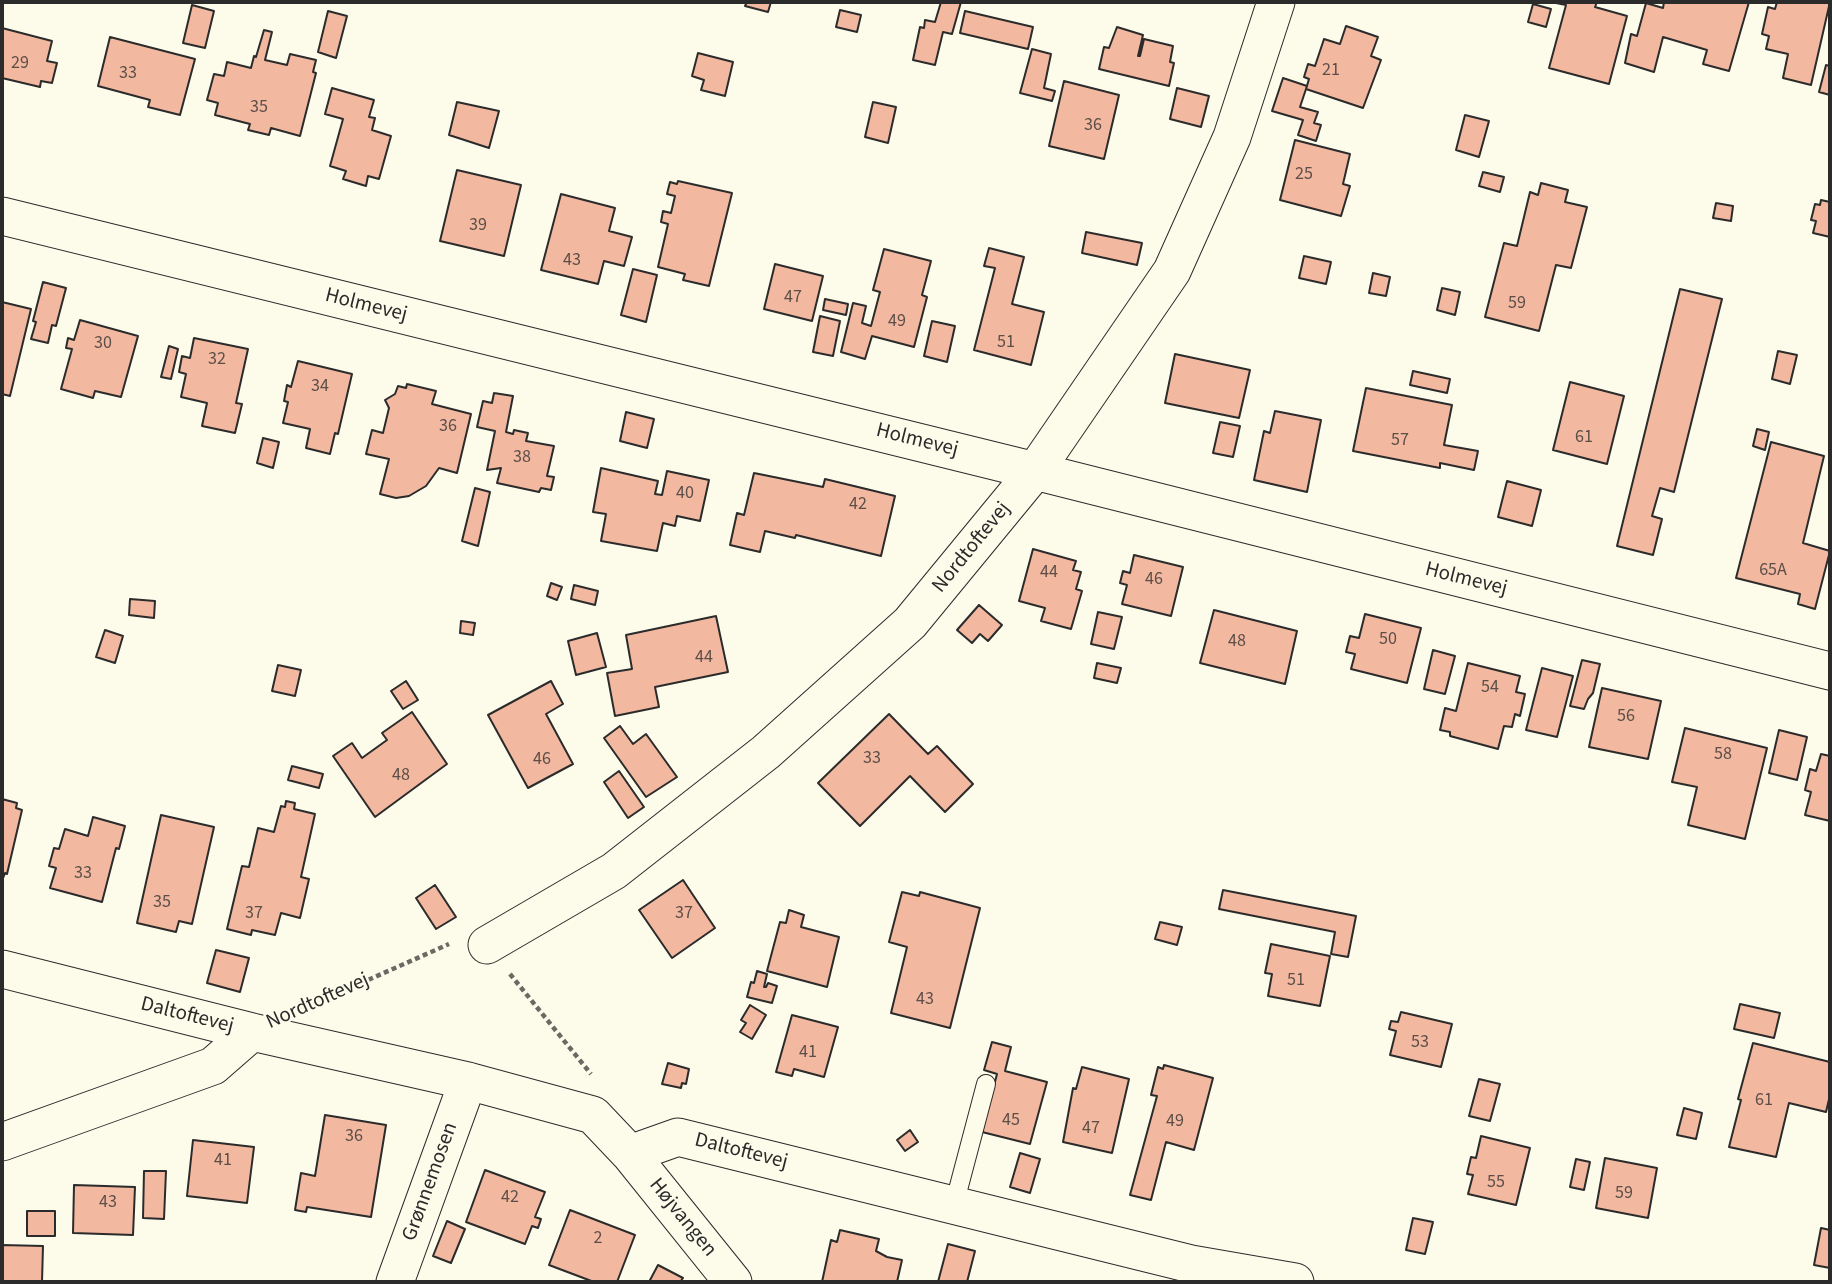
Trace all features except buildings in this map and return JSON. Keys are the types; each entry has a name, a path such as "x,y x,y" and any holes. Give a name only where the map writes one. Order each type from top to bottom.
{"street":[{"name":"Nordtoftevej","path":"487,945 614,871 766,752 910,623 1035,471 1172,271 1232,137 1276,2"},
{"name":"Holmevej","path":"2,216 1830,671"},
{"name":"Daltoftevej","path":"2,969 252,1032 468,1081 593,1115"},
{"name":"Nordtoftevej","path":"2,1142 213,1066 252,1032"},
{"name":"Grønnemosen","path":"395,1282 468,1081"},
{"path":"593,1115 630,1154"},
{"name":"Daltoftevej","path":"630,1154 678,1137 1191,1264 1295,1282"},
{"name":"Højvangen","path":"630,1154 733,1282"}],"lane":[{"path":"954,1205 986,1084"}],"path":[{"name":"Nordtoftevej","path":"313,1004 446,944 487,945"},
{"path":"487,945 595,1079 593,1115"}]}
